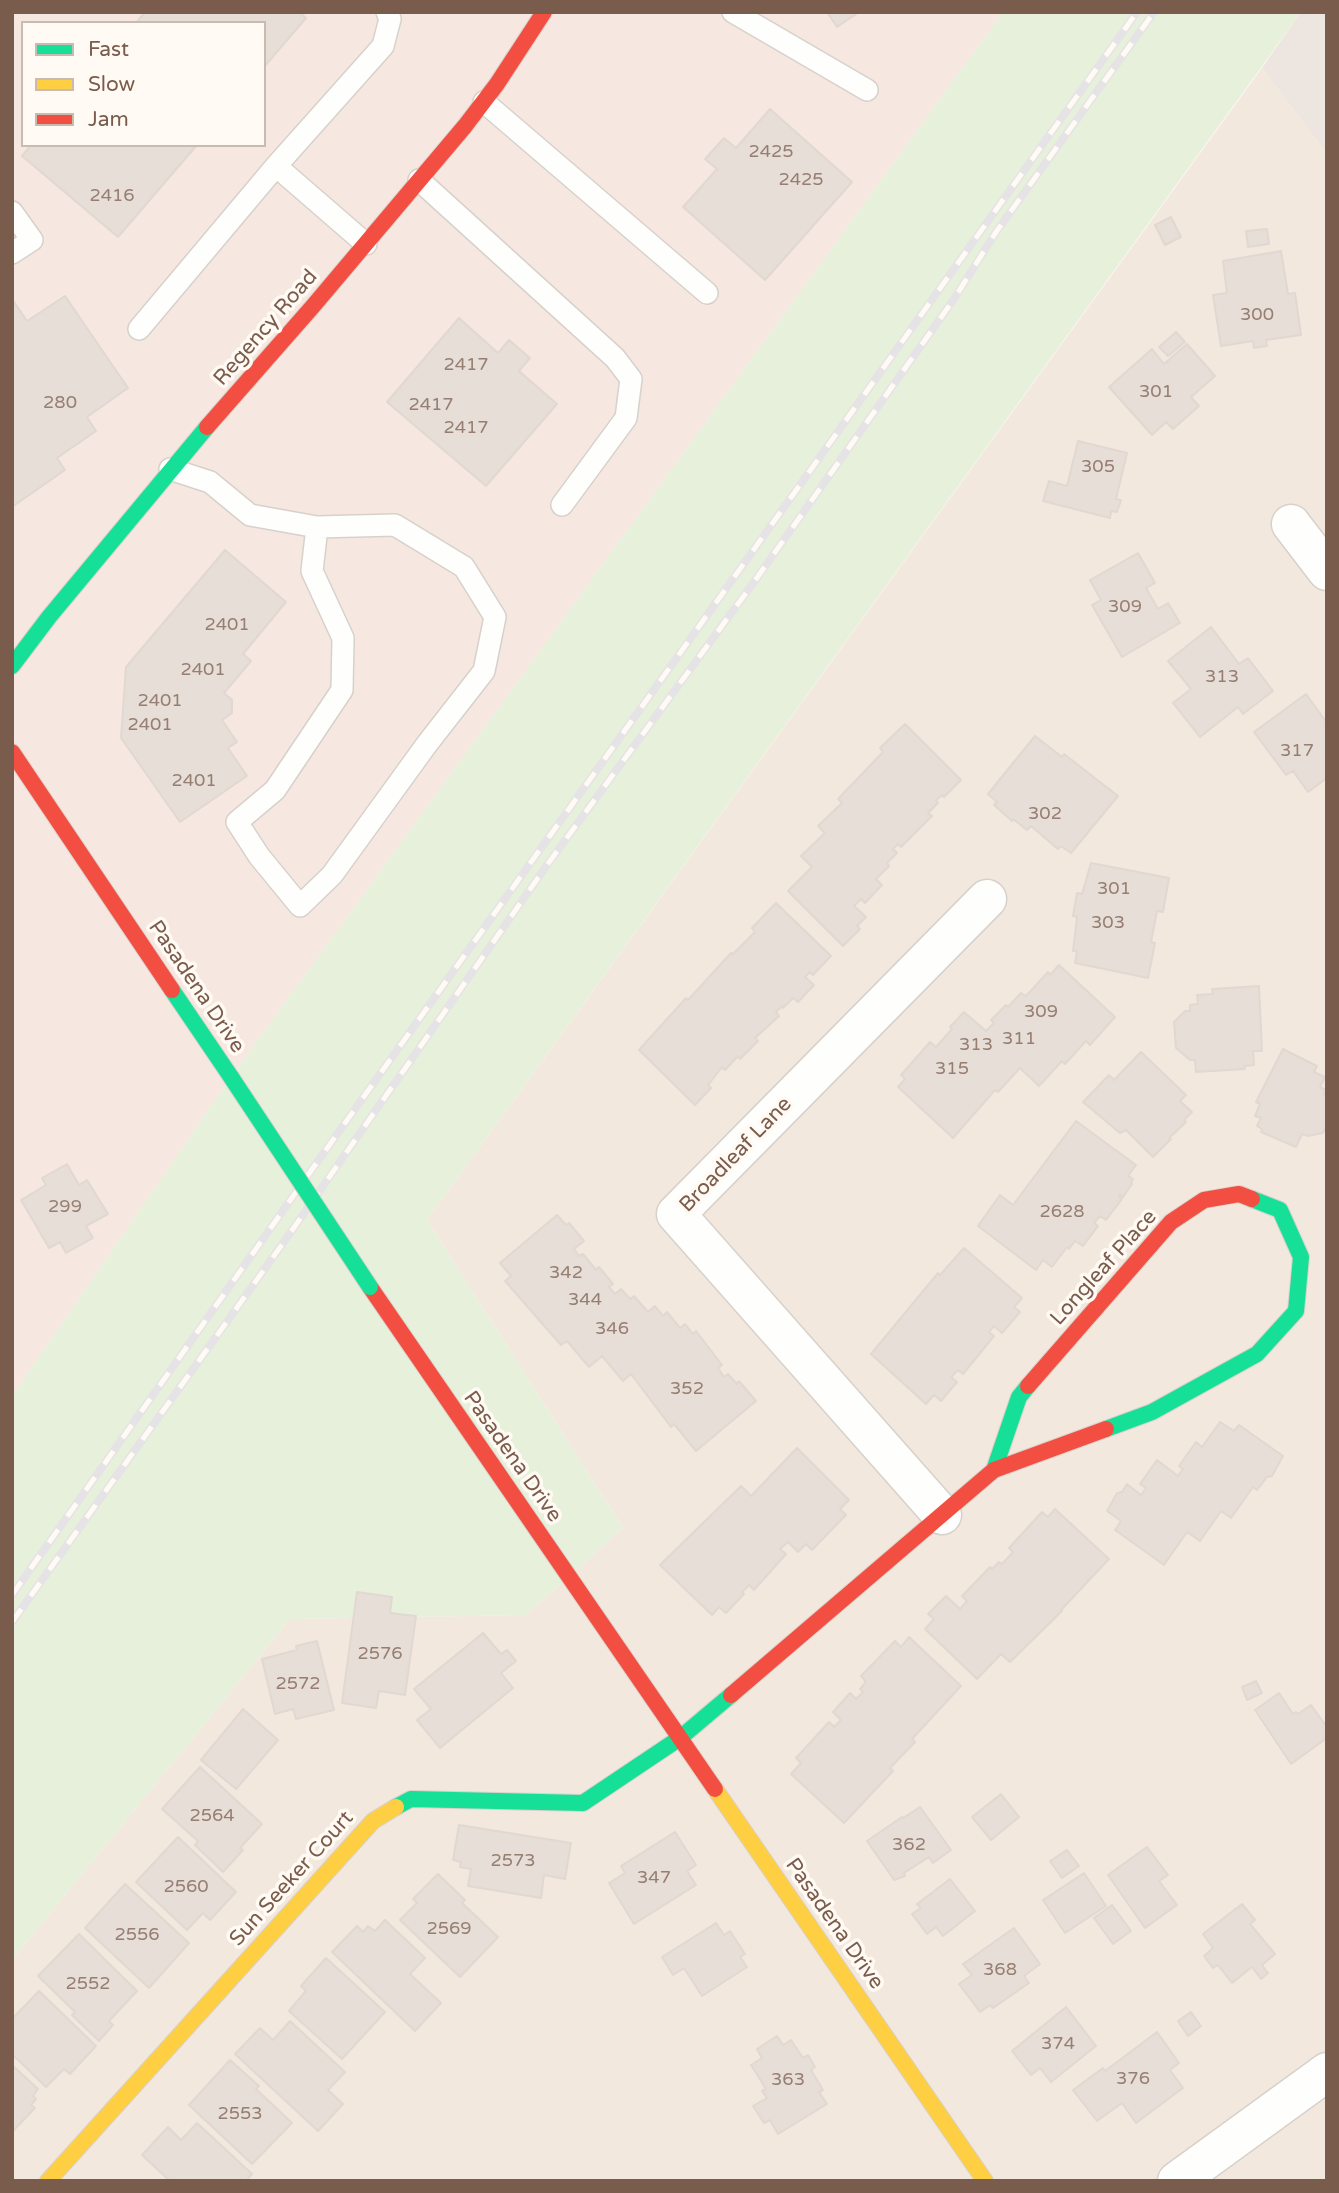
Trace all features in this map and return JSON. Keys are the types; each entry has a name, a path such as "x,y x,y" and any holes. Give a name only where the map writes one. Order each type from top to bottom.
{"street":[{"name":"Regency Road","path":"12,666 170,469 366,244 484,102 544,12"},
{"path":"1291,524 1327,572"},
{"name":"Pasadena Drive","path":"12,752 370,1287 985,2181"},
{"name":"Broadleaf Lane","path":"942,1515 676,1214 987,899"},
{"name":"Longleaf Place","path":"680,1738 993,1470 1152,1412 1257,1354 1296,1311 1301,1257 1280,1210 1239,1194 1204,1200 1171,1223 1019,1397 993,1470"},
{"name":"Sun Seeker Court","path":"63,2175 373,1821 411,1799 583,1803 680,1738"},
{"path":"1177,2181 1327,2072"}],"lane":[{"path":"139,329 276,166 383,46 390,19 387,12"},
{"path":"733,12 867,90"},
{"path":"484,102 707,293"},
{"path":"276,166 366,244"},
{"path":"419,180 615,358 631,379 626,418 562,505"},
{"path":"12,212 32,240 12,253"},
{"path":"170,469 209,482 250,515 317,527 395,525 464,567 495,617 484,671 332,875 300,906 259,856 237,822 275,790 342,690 343,638 312,571 317,527"}],"shaded area":[{"path":"12,12 1003,12 231,1077 12,1396"},
{"path":"1301,12 1327,12 1327,154 1262,68"},
{"path":"1262,68 1327,154 1327,2181 12,2181 12,1960 290,1619 526,1615 623,1528 427,1220"}],"green space":[{"path":"1003,12 1301,12 427,1220 623,1528 526,1615 290,1619 12,1960 12,1396 231,1077"}],"building":[{"path":"145,12 299,12 306,18 266,65 266,21 138,21"},
{"path":"827,12 859,12 837,27"},
{"path":"770,109 852,182 765,280 683,207 717,169 705,159 724,138 736,148"},
{"path":"29,147 195,147 118,237 22,156"},
{"path":"1171,217 1181,237 1165,245 1155,225"},
{"path":"1267,229 1269,244 1248,247 1246,231"},
{"path":"1281,251 1288,294 1295,293 1301,335 1266,340 1267,346 1254,348 1253,341 1221,346 1213,295 1227,293 1223,261"},
{"path":"65,296 128,388 87,417 96,431 57,458 65,470 12,507 12,299 27,321"},
{"path":"459,318 498,353 509,340 530,358 519,371 557,404 486,486 387,402"},
{"path":"1176,332 1185,342 1168,356 1159,347"},
{"path":"1187,344 1215,376 1191,397 1199,406 1173,429 1166,422 1152,435 1109,387 1152,349 1164,364"},
{"path":"1078,441 1127,453 1116,499 1121,500 1117,512 1111,511 1110,518 1043,501 1049,481 1067,486"},
{"path":"225,550 286,602 243,654 251,661 224,693 232,700 232,713 222,720 237,742 228,748 247,776 180,822 121,738 126,667"},
{"path":"1138,553 1155,583 1146,588 1158,609 1168,603 1180,623 1122,657 1092,605 1101,600 1090,580"},
{"path":"1211,627 1239,664 1248,658 1273,691 1243,714 1238,707 1200,737 1173,703 1191,689 1168,661"},
{"path":"1306,694 1327,723 1327,778 1308,792 1293,771 1286,775 1254,732"},
{"path":"905,724 961,780 944,797 942,795 936,800 938,803 928,813 932,816 901,847 898,844 893,849 897,853 876,879 882,885 865,903 861,899 854,906 866,917 857,926 860,929 843,946 788,891 812,867 801,856 825,833 818,826 842,803 838,799 883,752 880,748"},
{"path":"1035,736 1062,757 1064,754 1118,796 1071,853 1061,846 1058,849 1031,826 1027,830 1013,819 1012,821 994,805 997,802 988,794"},
{"path":"1091,863 1169,878 1163,912 1157,911 1151,942 1155,943 1148,978 1075,963 1077,951 1073,951 1077,917 1073,916 1077,893 1082,894"},
{"path":"776,903 831,956 813,975 810,972 805,977 814,985 798,1002 793,998 776,1012 779,1016 755,1038 758,1041 725,1070 722,1067 708,1085 711,1088 695,1105 639,1050 686,998 688,1000 731,953 755,932 752,928"},
{"path":"1059,965 1115,1017 1090,1045 1086,1041 1065,1064 1062,1061 1039,1086 1020,1068 998,1092 995,1090 953,1138 898,1087 905,1079 901,1075 930,1042 936,1047 964,1012 986,1031 994,1023 991,1020 1006,1005 1008,1007 1021,993 1026,996 1048,972 1050,975"},
{"path":"1259,986 1262,1051 1253,1051 1254,1065 1244,1066 1245,1069 1196,1072 1195,1060 1190,1060 1176,1048 1174,1022 1185,1011 1190,1011 1190,1005 1198,1004 1197,995 1213,994 1212,989"},
{"path":"1283,1049 1317,1066 1314,1072 1325,1077 1320,1087 1326,1090 1324,1094 1327,1095 1327,1125 1323,1133 1308,1136 1302,1134 1296,1147 1261,1132 1262,1129 1257,1126 1261,1118 1255,1116 1260,1104 1256,1102"},
{"path":"1141,1052 1186,1095 1180,1101 1192,1112 1153,1157 1126,1130 1120,1133 1083,1102 1109,1075 1114,1080"},
{"path":"1076,1121 1136,1165 1128,1176 1133,1179 1132,1184 1123,1197 1120,1195 1122,1199 1106,1220 1100,1216 1094,1223 1098,1226 1083,1246 1075,1241 1052,1267 1043,1260 1036,1270 978,1226 1000,1195 1013,1205"},
{"path":"67,1164 79,1185 87,1180 108,1214 86,1226 93,1238 66,1253 60,1242 49,1248 21,1200 46,1185 42,1178"},
{"path":"557,1215 566,1225 569,1223 584,1241 574,1249 579,1256 583,1254 596,1270 599,1267 613,1284 609,1287 615,1294 621,1289 630,1299 634,1296 648,1312 655,1306 663,1316 667,1312 680,1328 685,1324 693,1334 696,1331 722,1365 718,1368 724,1377 728,1374 737,1384 739,1381 756,1401 696,1451 674,1424 671,1427 631,1374 623,1381 602,1356 589,1367 567,1341 561,1345 505,1281 511,1276 500,1263"},
{"path":"964,1248 1022,1298 1014,1307 1020,1312 1002,1333 994,1326 989,1332 994,1336 963,1374 958,1370 951,1377 957,1382 941,1401 934,1395 926,1404 871,1354 938,1273 940,1275"},
{"path":"1220,1422 1234,1431 1239,1425 1283,1456 1272,1476 1267,1477 1257,1490 1253,1487 1231,1518 1221,1511 1200,1541 1187,1532 1164,1565 1115,1530 1121,1521 1107,1511 1117,1493 1122,1492 1127,1484 1141,1495 1146,1488 1140,1484 1157,1460 1178,1476 1183,1469 1179,1466 1196,1442 1202,1447"},
{"path":"797,1448 849,1500 840,1509 846,1515 812,1550 806,1544 798,1552 788,1542 780,1549 786,1554 754,1590 749,1585 726,1613 719,1607 712,1615 660,1565 741,1486 751,1496"},
{"path":"1055,1509 1109,1559 1062,1611 1010,1662 1001,1654 977,1679 925,1629 934,1619 928,1614 946,1596 960,1609 967,1601 962,1596 990,1567 992,1569 999,1562 1002,1564 1013,1552 1009,1548 1042,1512 1048,1517"},
{"path":"357,1592 392,1597 390,1613 416,1616 405,1695 379,1691 376,1708 342,1703"},
{"path":"483,1633 501,1654 507,1650 516,1661 501,1673 513,1688 440,1748 417,1720 431,1709 414,1689"},
{"path":"909,1637 961,1686 912,1739 915,1742 890,1768 893,1771 844,1823 791,1774 801,1763 796,1758 829,1722 834,1727 841,1720 833,1712 850,1693 856,1699 863,1692 860,1689 866,1682 861,1676 895,1641 901,1647"},
{"path":"317,1641 334,1710 296,1719 293,1709 275,1714 262,1659 297,1650 296,1646"},
{"path":"1256,1681 1262,1693 1247,1700 1242,1687"},
{"path":"1279,1693 1293,1714 1298,1714 1311,1705 1327,1727 1327,1738 1291,1764 1255,1710"},
{"path":"243,1709 278,1740 236,1789 201,1760"},
{"path":"200,1767 262,1824 223,1872 195,1845 198,1841 162,1809"},
{"path":"1001,1794 1019,1817 991,1840 972,1817"},
{"path":"920,1807 951,1850 933,1863 929,1857 904,1873 905,1876 894,1880 867,1841"},
{"path":"459,1825 571,1843 565,1879 544,1875 541,1898 468,1886 471,1869 460,1867 461,1862 453,1860"},
{"path":"675,1832 696,1865 687,1871 696,1885 634,1924 609,1883 625,1873 621,1866"},
{"path":"178,1837 236,1892 210,1920 203,1913 187,1930 136,1882"},
{"path":"1147,1847 1168,1875 1159,1881 1177,1905 1145,1928 1108,1875"},
{"path":"1067,1850 1079,1866 1062,1878 1050,1861"},
{"path":"1084,1873 1106,1906 1065,1933 1043,1900"},
{"path":"438,1874 465,1900 462,1903 498,1937 460,1977 400,1920 417,1903 413,1899"},
{"path":"950,1879 975,1911 943,1936 936,1927 927,1934 912,1914 921,1908 917,1904"},
{"path":"125,1884 189,1943 149,1988 85,1928"},
{"path":"1242,1904 1255,1920 1250,1924 1275,1954 1262,1965 1268,1973 1261,1979 1252,1967 1232,1983 1218,1965 1213,1968 1204,1956 1213,1948 1203,1934"},
{"path":"1112,1905 1131,1931 1113,1944 1094,1918"},
{"path":"385,1920 425,1958 410,1974 441,2003 415,2031 332,1952 357,1926 363,1932 368,1926 375,1931"},
{"path":"716,1923 724,1935 730,1931 745,1954 740,1957 747,1967 702,1996 684,1968 673,1975 662,1957"},
{"path":"1014,1928 1040,1964 1024,1976 1029,1983 993,2008 990,2005 980,2012 959,1984 972,1975 963,1964"},
{"path":"79,1934 137,1991 109,2021 113,2025 99,2041 72,2015 75,2012 38,1976"},
{"path":"326,1958 385,2012 342,2059 289,2011 306,1991 301,1986"},
{"path":"39,1991 96,2046 70,2074 64,2069 46,2087 12,2054 12,2019"},
{"path":"1066,2007 1096,2046 1051,2082 1040,2068 1031,2075 1012,2051"},
{"path":"1191,2012 1201,2026 1188,2036 1178,2021"},
{"path":"290,2021 345,2072 328,2090 343,2104 318,2131 235,2054 260,2028 273,2040"},
{"path":"1157,2032 1179,2063 1170,2070 1183,2088 1136,2123 1122,2103 1097,2121 1073,2090 1103,2068 1105,2071"},
{"path":"777,2036 783,2045 791,2040 803,2058 808,2055 815,2067 811,2070 823,2090 819,2092 827,2104 778,2134 770,2120 764,2123 753,2106 767,2098 762,2091 766,2089 751,2065 762,2058 757,2049"},
{"path":"230,2060 259,2086 256,2089 292,2123 252,2164 189,2105"},
{"path":"12,2065 38,2089 33,2096 36,2099 31,2105 35,2108 12,2132"},
{"path":"197,2123 252,2174 246,2181 170,2181 142,2155 168,2127 181,2140"}],"railway":[{"path":"12,1595 1137,12"},
{"path":"12,1622 286,1239 547,865 754,582 954,299 996,232 1154,12"}],"traffic: fast":[{"path":"12,666 49,617 207,427"},
{"path":"172,990 231,1077"},
{"path":"231,1077 370,1287"},
{"path":"1106,1429 1152,1412 1257,1354 1296,1311 1301,1257 1280,1210 1252,1199"},
{"path":"994,1470 1019,1397 1028,1386"},
{"path":"396,1807 411,1799 583,1803 680,1738 731,1695"}],"traffic: slow":[{"path":"715,1789 985,2181"},
{"path":"48,2181 373,1821 396,1807"}],"traffic: jam":[{"path":"207,427 465,126 497,84 544,12"},
{"path":"12,752 172,990"},
{"path":"1028,1386 1171,1222 1204,1200 1239,1194 1252,1199"},
{"path":"370,1287 715,1789"},
{"path":"731,1695 994,1470 1106,1429"}]}
